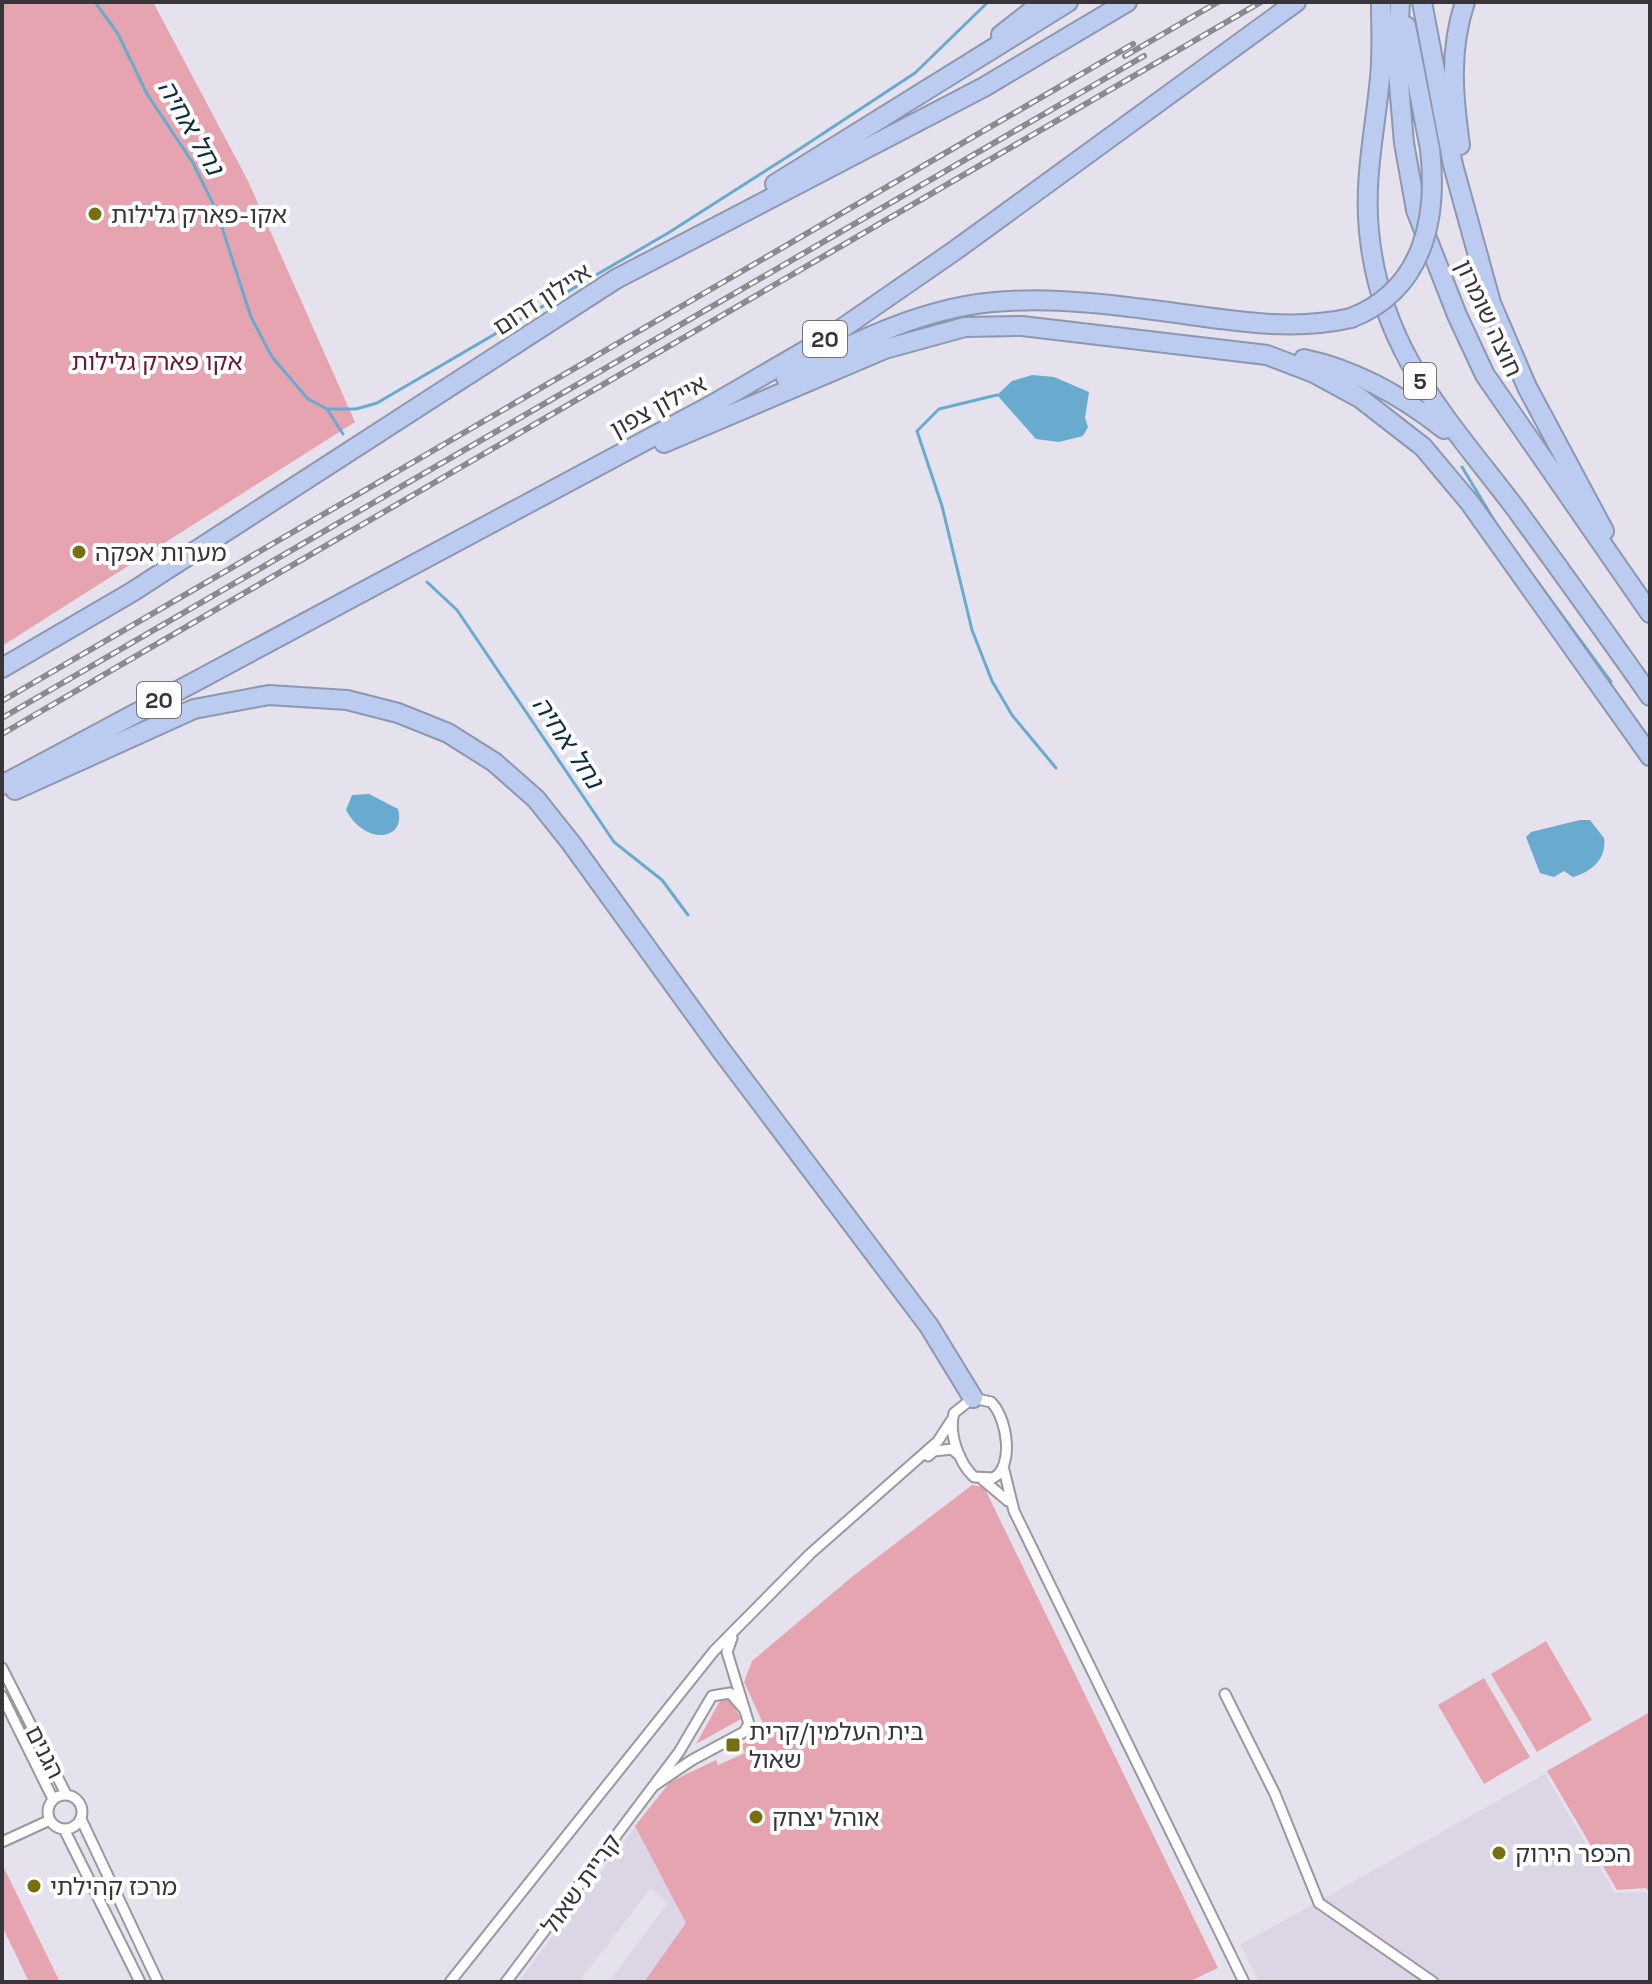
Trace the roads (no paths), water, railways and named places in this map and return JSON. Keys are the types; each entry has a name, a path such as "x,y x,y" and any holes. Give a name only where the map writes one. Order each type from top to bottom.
{"highway":[{"path":"937,86 1043,2"},
{"path":"616,279 937,86 1068,2"},
{"name":"איילון דרום","path":"2,668 132,592 616,279 984,87 1127,2"},
{"name":"איילון צפון","path":"2,785 710,406 834,334 945,258 1296,2"},
{"name":"5","path":"1381,2 1380,85 1367,167 1369,231 1376,281 1388,323 1415,373 1650,696"},
{"path":"316,616 658,446 839,351 900,324 966,306 1033,301 1109,304 1296,326 1351,318 1389,297 1409,273 1424,246 1432,212 1430,149 1401,2"},
{"name":"חוצה שומרון","path":"1401,2 1397,61 1404,143 1416,210 1457,315 1485,375 1650,613"},
{"path":"1422,2 1453,165 1491,303 1527,387 1603,530 1650,605"},
{"path":"1465,2 1453,46 1453,83 1475,247"},
{"path":"658,446 885,349 965,327 1022,326 1277,353 1318,362 1365,378 1412,403 1471,450"},
{"path":"1207,346 1267,355 1314,373 1360,398 1413,438 1470,503 1650,756"},
{"path":"2,796 194,709 269,695 347,700 398,713 448,733 494,762 536,799 571,843 721,1050 929,1326 973,1398"}],"street":[{"path":"450,1982 714,1651 810,1554 938,1441 958,1407 973,1398 991,1402 1002,1416 1007,1459 1004,1470 1014,1511"},
{"path":"951,1421 967,1470 997,1489 1014,1511 1244,1982"},
{"path":"747,1712 727,1652 730,1640 839,1532 934,1451 952,1449 960,1456"},
{"path":"981,1479 993,1478 1004,1470"},
{"path":"714,1651 727,1652"},
{"name":"הגנים","path":"2,1668 66,1794"},
{"name":"קריית שאול","path":"506,1982 655,1785 712,1696 730,1693 747,1712 749,1724 744,1732 655,1785"},
{"path":"1225,1694 1275,1794 1319,1903 1433,1982"},
{"name":"הגנים","path":"2,1696 53,1799"},
{"path":"140,1982 64,1829 50,1820 48,1811 53,1799 66,1794 81,1805 81,1819 158,1982"},
{"path":"64,1829 74,1827 81,1819"},
{"path":"2,1842 50,1820"}],"water":[{"path":"1032,375 1054,377 1089,392 1085,418 1088,427 1083,436 1059,442 1036,439 997,395 1012,381"},
{"path":"369,794 398,809 399,820 391,833 382,835 363,830 346,810 352,795"},
{"path":"1590,820 1604,838 1601,858 1586,872 1573,877 1564,871 1554,877 1540,873 1526,837 1531,832"}],"waterway":[{"name":"נחל אחיה","path":"95,2 118,34 147,94 193,163 217,212 251,317 272,357 308,399 327,409 343,434"},
{"path":"327,409 356,409 377,403 668,233 915,73 988,2"},
{"path":"997,395 939,409 917,431 942,506 972,630 992,681 1012,715 1056,768"},
{"path":"1462,467 1500,530"},
{"path":"1507,540 1611,682"},
{"name":"נחל אחיה","path":"427,582 457,610 614,842 662,880 688,915"}],"railway":[{"path":"1125,56 1218,2"},
{"path":"2,734 1261,2"},
{"path":"2,701 1133,44"},
{"path":"2,718 1144,56"}],"place":[{"name":"אקו-פארק גלילות","path":"95,214"},
{"name":"מערות אפקה","path":"79,552"},
{"name":"בית העלמין/קרית שאול","path":"733,1745"},
{"name":"אוהל יצחק","path":"756,1817"},
{"name":"הכפר הירוק","path":"1499,1853"},
{"name":"מרכז קהילתי","path":"34,1886"}],"park label":[{"name":"אקו פארק גלילות","path":"157,361"}]}
